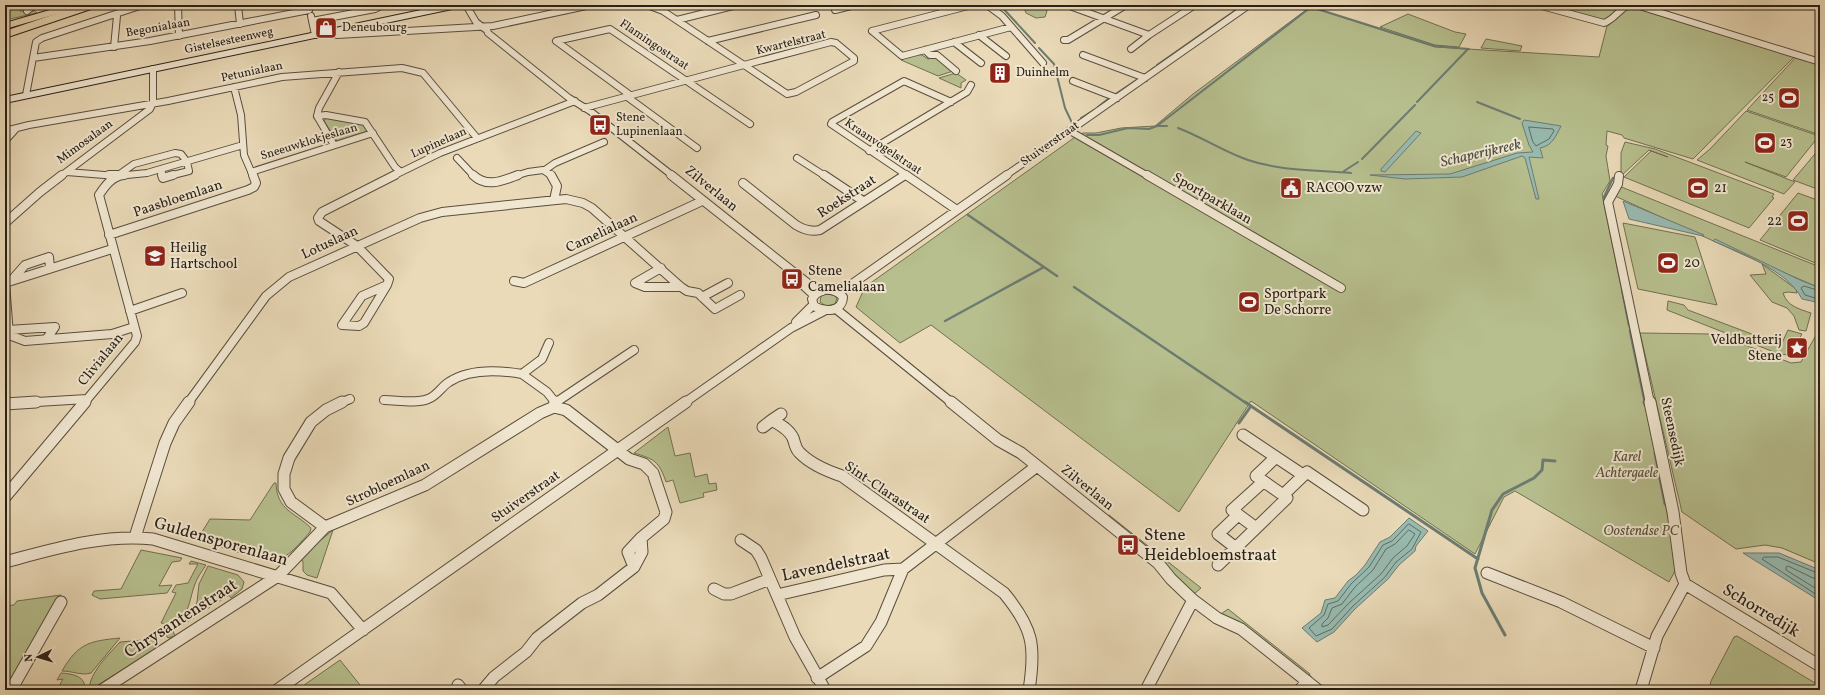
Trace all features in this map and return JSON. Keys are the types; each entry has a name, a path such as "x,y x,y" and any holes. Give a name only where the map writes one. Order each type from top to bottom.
{"highway":[{"path":"5,36 49,19 93,5"},
{"path":"5,30 49,19"}],"main road":[{"name":"Gistelsesteenweg","path":"5,100 457,5"},
{"path":"5,21 73,6"},
{"path":"5,26 73,6"}],"street":[{"path":"27,11 34,5"},
{"path":"26,95 36,42 42,38 143,5"},
{"path":"178,5 179,36"},
{"path":"238,5 240,24"},
{"path":"312,21 375,9 383,5"},
{"name":"Zilverlaan","path":"466,5 472,17 503,46 569,98 590,111 818,293"},
{"path":"335,30 337,35 484,29 591,5"},
{"path":"677,20 737,5"},
{"path":"835,10 855,5"},
{"path":"972,5 872,31 888,46 902,56 1011,27"},
{"path":"987,5 996,11 1043,63"},
{"path":"1067,5 1149,35"},
{"path":"1064,40 1068,40 1126,5"},
{"name":"Stuiverstraat","path":"832,290 852,284 1249,5"},
{"path":"1538,5 1604,23 1612,20 1620,8 1629,5"},
{"path":"1636,5 1820,62"},
{"path":"650,6 663,11 745,66"},
{"path":"1131,49 1191,6"},
{"path":"308,8 315,35"},
{"name":"Begonialaan","path":"33,58 179,36 240,24 308,8"},
{"path":"114,15 117,16 114,47"},
{"path":"708,41 816,15"},
{"name":"Flamingostraat","path":"628,96 556,41 610,28 688,81"},
{"path":"979,35 1006,56"},
{"name":"Kwartelstraat","path":"584,108 831,42 836,43 854,58 854,61 796,92 787,94 745,66"},
{"path":"954,42 980,63"},
{"path":"925,50 930,55 937,55 956,71"},
{"path":"1083,54 1145,78"},
{"name":"Petunialaan","path":"6,137 15,130 29,126 282,77 402,68 418,70 423,73 477,138"},
{"path":"153,69 153,103"},
{"path":"334,145 317,116 319,108 339,72"},
{"path":"688,81 750,124"},
{"name":"Kraanvogelstraat","path":"951,102 904,81 832,122 831,124 957,210"},
{"path":"1073,81 1117,98"},
{"path":"869,151 967,92 971,85"},
{"path":"234,87 240,115 242,145 251,172"},
{"path":"628,96 697,148"},
{"name":"Lupinelaan","path":"357,246 322,224 318,218 322,212 440,153 575,101"},
{"name":"Mimosalaan","path":"5,223 40,192 141,117 150,109 153,103"},
{"name":"Zilverlaan","path":"584,108 587,112 700,202 818,293"},
{"path":"317,116 326,115 365,122 395,167 401,172"},
{"name":"Sportparklaan","path":"1070,131 1341,288"},
{"name":"Sneeuwklokjeslaan","path":"251,172 373,133"},
{"path":"457,158 480,181 488,184 526,172 545,170 555,163 604,142"},
{"path":"187,162 242,145"},
{"path":"67,172 117,176 132,176 161,169 163,178 189,171 187,162 181,154 175,153 134,164 117,176"},
{"path":"797,158 863,201"},
{"path":"545,170 557,182 558,187 554,200"},
{"name":"Paasbloemlaan","path":"109,235 248,190 254,187 256,183 251,172"},
{"name":"Roekstraat","path":"743,183 805,231 820,230 863,201 906,175"},
{"name":"Clivialaan","path":"5,497 9,488 135,342 137,336 112,249 99,195 104,187 117,176"},
{"name":"Steensedijk","path":"1619,176 1618,184 1608,202 1673,512 1685,584"},
{"name":"Lotuslaan","path":"135,537 165,443 174,422 247,320 274,288 289,277 407,223 430,215 566,199 588,205 681,287 688,291 698,293 715,309 740,295"},
{"name":"Camelialaan","path":"514,281 524,283 700,202"},
{"path":"357,246 386,274 389,279 387,285 364,323 359,326 342,326 362,296 387,285"},
{"path":"112,249 50,268 49,257 25,265 7,283 9,336 25,341 46,338 112,334 134,327"},
{"name":"Lotuslaan","path":"661,268 635,283 645,287 681,287"},
{"path":"702,297 728,283"},
{"name":"Stuiverstraat","path":"843,296 852,288 852,284"},
{"path":"832,290 840,292 843,296 843,303 836,309 824,310 813,305 812,299 818,293 832,290"},
{"path":"130,312 182,293"},
{"name":"Stuiverstraat","path":"791,328 813,305"},
{"name":"Zilverlaan","path":"836,309 998,440 1021,453 1158,563 1171,579 1194,600 1217,618 1241,629 1304,686 1318,690"},
{"name":"Stuiverstraat","path":"277,690 791,328 824,310"},
{"path":"8,330 55,327 46,338"},
{"path":"522,374 542,359 549,343"},
{"path":"554,405 634,350"},
{"path":"384,400 427,399 451,380 463,375 484,372 522,374 547,392 554,405 566,410 629,459 644,464 650,468 666,512 664,519 641,538 642,552 634,567 598,595 582,602 537,638 526,652 494,677 482,690 476,690"},
{"path":"5,404 87,399"},
{"path":"325,527 294,504 287,496 283,475 286,465 312,421 331,406 350,399"},
{"name":"Strobloemlaan","path":"278,576 325,527 425,485 554,405"},
{"path":"763,428 781,414"},
{"name":"Sint-Clarastraat","path":"772,420 791,434 796,448 802,455 824,470 842,476 1004,594 1015,605 1025,620 1032,637 1032,674 1029,690"},
{"path":"1243,435 1303,475"},
{"path":"1218,565 1287,498 1256,476 1276,457"},
{"name":"Lavendelstraat","path":"817,678 866,646 881,622 903,569 1036,466"},
{"path":"1283,495 1307,472 1363,510"},
{"path":"1256,528 1232,510 1264,482"},
{"path":"1236,548 1218,534 1238,515"},
{"name":"Guldensporenlaan","path":"5,562 74,545 123,537 153,539 331,593 363,630"},
{"path":"742,540 756,550 795,637 825,690"},
{"name":"Lavendelstraat","path":"777,595 884,570 903,569"},
{"path":"1487,573 1561,602 1654,648"},
{"name":"Chrysantenstraat","path":"102,690 278,576"},
{"path":"714,589 724,594 731,594 770,579"},
{"path":"1641,690 1657,636 1685,584"},
{"name":"Schorredijk","path":"1685,584 1820,666"},
{"path":"1146,690 1194,600"},
{"path":"11,690 61,602"}],"green space":[{"path":"1023,5 1043,5 1047,11 1045,17 1036,18 1026,13"},
{"path":"1542,5 1625,5 1608,21"},
{"name":"Sportpark De Schorre","path":"1310,7 1435,47 1599,57 1607,26 1625,7 1641,7 1795,56 1693,159 1624,138 1622,135 1607,131 1606,145 1608,146 1606,156 1610,181 1602,194 1670,527 1675,571 1669,582 1515,491 1504,497 1475,554 1251,401 1179,512 931,325 900,343 856,307 865,287 1078,135 1121,128 1155,126 1193,94"},
{"path":"22,9 20,11 35,11 37,13 5,20 5,10"},
{"path":"1408,14 1455,32 1466,34 1459,47 1435,45 1380,27"},
{"path":"1486,39 1522,46 1520,51 1481,48"},
{"path":"913,54 922,55 928,59 936,57 953,71 938,76 901,60"},
{"name":"25","path":"1797,56 1820,63 1820,135 1747,110"},
{"path":"956,73 966,80 961,83 961,88 939,78"},
{"name":"23","path":"1746,111 1819,136 1786,177 1745,162 1795,182 1784,194 1697,160 1710,149"},
{"path":"326,118 364,125 368,131 337,141 324,121"},
{"name":"21","path":"1625,142 1655,149 1774,194 1772,197 1774,198 1749,228 1624,177 1651,151 1668,157 1649,150 1621,176 1621,153"},
{"path":"1820,148 1820,190 1793,180"},
{"path":"1619,186 1820,267 1820,288 1615,196"},
{"name":"22","path":"1798,193 1820,201 1820,265 1760,240"},
{"name":"20","path":"1623,223 1695,237 1717,305 1638,289"},
{"path":"1762,264 1796,289 1797,293 1783,293 1790,304 1811,313 1806,331 1799,330 1794,316 1787,308 1772,302 1750,275 1766,274"},
{"path":"827,294 833,295 837,298 835,304 826,306 820,302 821,296"},
{"path":"1668,301 1684,305 1688,310 1781,345 1788,330 1802,334 1789,355 1779,354 1667,310"},
{"path":"1820,328 1820,564 1782,548 1765,545 1736,549 1682,512 1640,333 1712,334 1725,337 1791,363 1801,362"},
{"path":"668,427 675,456 690,453 695,477 707,474 709,484 716,483 717,490 703,493 704,497 680,503 673,480 666,482 661,469 655,462 634,453"},
{"path":"274,483 276,483 277,492 283,505 311,528 310,532 286,556 274,561 267,561 197,540 210,519 250,520"},
{"path":"1109,515 1201,588 1194,594 1106,517"},
{"path":"333,530 317,578 307,575 303,571 303,561 298,559"},
{"path":"141,550 182,558 180,561 172,562 159,586 172,585 167,593 100,599 92,595 94,591 121,589"},
{"path":"191,561 206,565 196,582 189,606 182,618 177,622 170,624 161,623 176,593 172,592 176,585 188,583 198,564 189,564"},
{"path":"208,566 238,575 244,582 242,589 231,598 229,595 173,631 175,636 168,638 162,630 182,622 193,613 197,602 199,584"},
{"path":"61,595 7,690 5,690 5,606 14,605 17,601"},
{"path":"1228,609 1310,674 1308,677 1221,614"},
{"path":"146,636 154,640 156,649 90,690 92,678 100,664 120,642 144,640"},
{"path":"1737,636 1820,686 1820,690 1709,690 1711,681 1734,637"},
{"path":"120,638 91,673 84,674 62,671 74,654 86,645 101,640"},
{"path":"340,660 364,690 297,690"},
{"path":"61,673 74,675 81,679 85,685 85,690 57,690 63,679 57,680"}],"water":[{"path":"1524,120 1561,126 1551,143 1540,148 1543,158 1529,157 1539,199 1536,199 1525,158 1522,156 1462,177 1405,179 1370,175 1450,174 1517,153 1533,152 1529,145 1522,123"},
{"path":"1416,131 1421,133 1385,172 1381,171 1381,169"},
{"path":"1623,201 1704,235 1629,219"},
{"path":"1715,239 1800,280 1820,288 1820,300 1816,302 1802,299 1786,280 1775,272 1750,257 1713,241"},
{"path":"1409,518 1428,531 1416,546 1415,551 1399,565 1388,579 1355,609 1334,632 1317,642 1302,628 1321,613 1325,600 1335,598 1348,581 1356,575 1365,565 1380,542 1390,537"},
{"path":"1743,553 1779,553 1820,570 1820,601"}],"waterway":[{"name":"Schaperijkreek","path":"1000,5 1035,43"},
{"path":"1157,65 1243,5"},
{"path":"1157,126 1311,7 1435,46 1469,49"},
{"name":"Schaperijkreek","path":"1039,48 1054,64 1065,108 1073,124"},
{"path":"1417,102 1468,49"},
{"path":"1147,73 1155,67"},
{"path":"1117,93 1138,79"},
{"path":"1098,107 1108,99"},
{"path":"1477,102 1520,119"},
{"path":"1362,159 1415,105"},
{"path":"1081,118 1094,110"},
{"name":"Schaperijkreek","path":"1073,124 1076,122"},
{"path":"1058,134 1073,124"},
{"name":"Schaperijkreek","path":"1087,135 1099,135 1128,128 1149,129 1157,126"},
{"name":"Schaperijkreek","path":"1157,126 1167,126"},
{"name":"Schaperijkreek","path":"1178,128 1239,157 1260,164 1299,170 1351,173"},
{"path":"1033,152 1046,143"},
{"path":"1344,171 1358,162"},
{"path":"1604,201 1604,197 1613,178"},
{"path":"968,215 1044,267"},
{"path":"945,321 1044,267"},
{"path":"1044,267 1057,276"},
{"path":"1074,287 1246,403"},
{"path":"1622,289 1629,325"},
{"path":"1630,331 1645,403"},
{"path":"1245,402 1251,406"},
{"path":"1239,423 1251,406"},
{"path":"1251,406 1478,559"},
{"path":"1655,453 1665,504"},
{"path":"1478,559 1492,510 1503,494 1534,478 1542,470 1543,460 1555,461"},
{"path":"1478,559 1475,568 1482,593 1505,635"}],"place":[{"name":"Deneubourg","path":"326,28"},
{"name":"Duinhelm","path":"1000,73"},
{"name":"25","path":"1789,98"},
{"name":"Stene Lupinenlaan","path":"600,125"},
{"name":"23","path":"1765,143"},
{"name":"RACOO vzw","path":"1291,188"},
{"name":"21","path":"1698,188"},
{"name":"22","path":"1798,221"},
{"name":"Heilig Hartschool","path":"155,256"},
{"name":"20","path":"1668,263"},
{"name":"Stene Camelialaan","path":"792,279"},
{"name":"Sportpark De Schorre","path":"1249,302"},
{"name":"Veldbatterij Stene","path":"1797,348"},
{"name":"Stene Heidebloemstraat","path":"1128,545"}],"park label":[{"name":"Karel Achtergaele","path":"1627,466"},
{"name":"Oostendse PC","path":"1641,531"}]}
